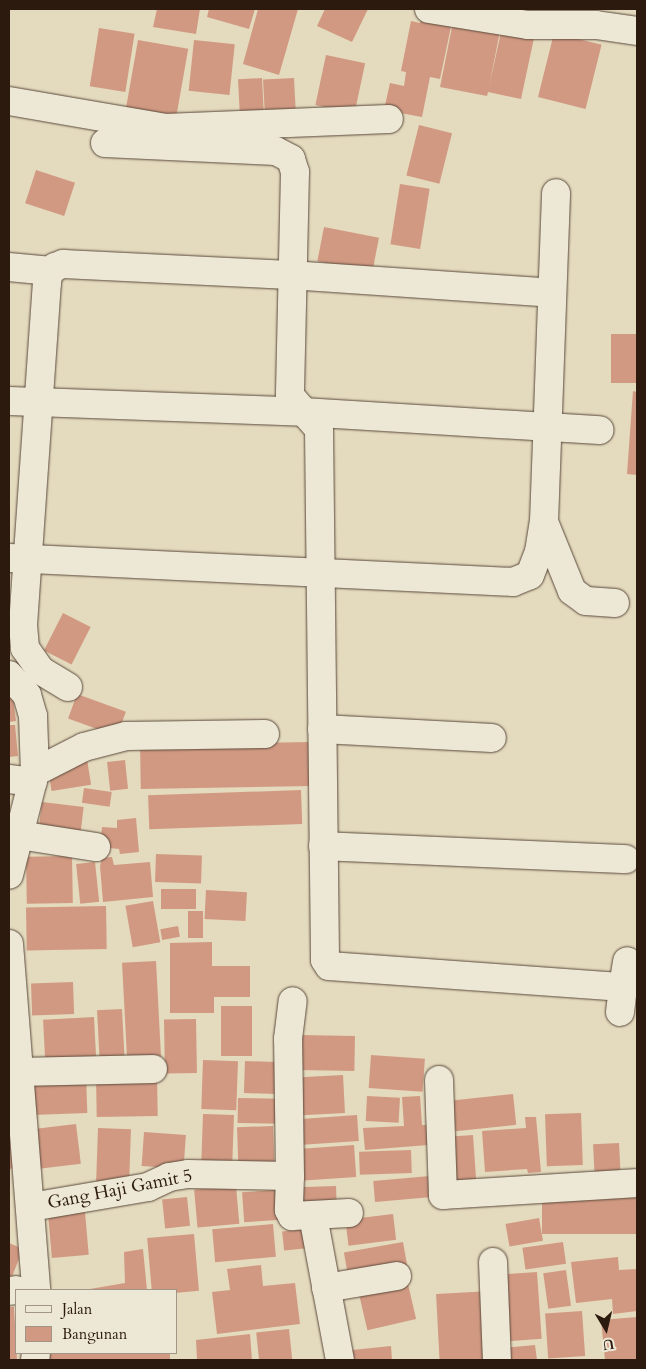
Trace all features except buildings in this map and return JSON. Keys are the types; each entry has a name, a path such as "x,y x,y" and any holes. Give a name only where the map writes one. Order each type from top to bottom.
{"street":[{"path":"440,10 528,24 596,25 637,31"},
{"path":"9,101 165,128 389,119"},
{"path":"105,143 276,151 291,159 295,172 290,275 290,396 319,429 325,960 329,966 624,987"},
{"path":"18,558 512,582 530,575 539,552 544,522 549,428 551,293 556,193"},
{"path":"9,268 51,271 62,264 290,275 551,293"},
{"path":"51,271 47,283 39,402 18,558 25,648 41,671 68,687"},
{"path":"9,401 303,412 599,430"},
{"path":"544,522 572,591 586,601 616,603"},
{"path":"9,676 27,695 33,716 19,835 9,875"},
{"path":"322,729 492,738"},
{"path":"26,778 84,747 126,736 265,734"},
{"path":"19,835 96,847"},
{"path":"323,846 626,859"},
{"path":"9,944 19,1176 31,1207 26,1289"},
{"path":"294,1001 288,1039 289,1210 292,1216 349,1213"},
{"path":"16,1081 153,1069"},
{"path":"440,1080 443,1195 637,1183"},
{"name":"Gang Haji Gamit 5","path":"31,1207 148,1187 169,1177 188,1174 290,1176"},
{"path":"313,1216 340,1360"},
{"path":"493,1262 497,1360"},
{"path":"326,1288 397,1276"}]}
